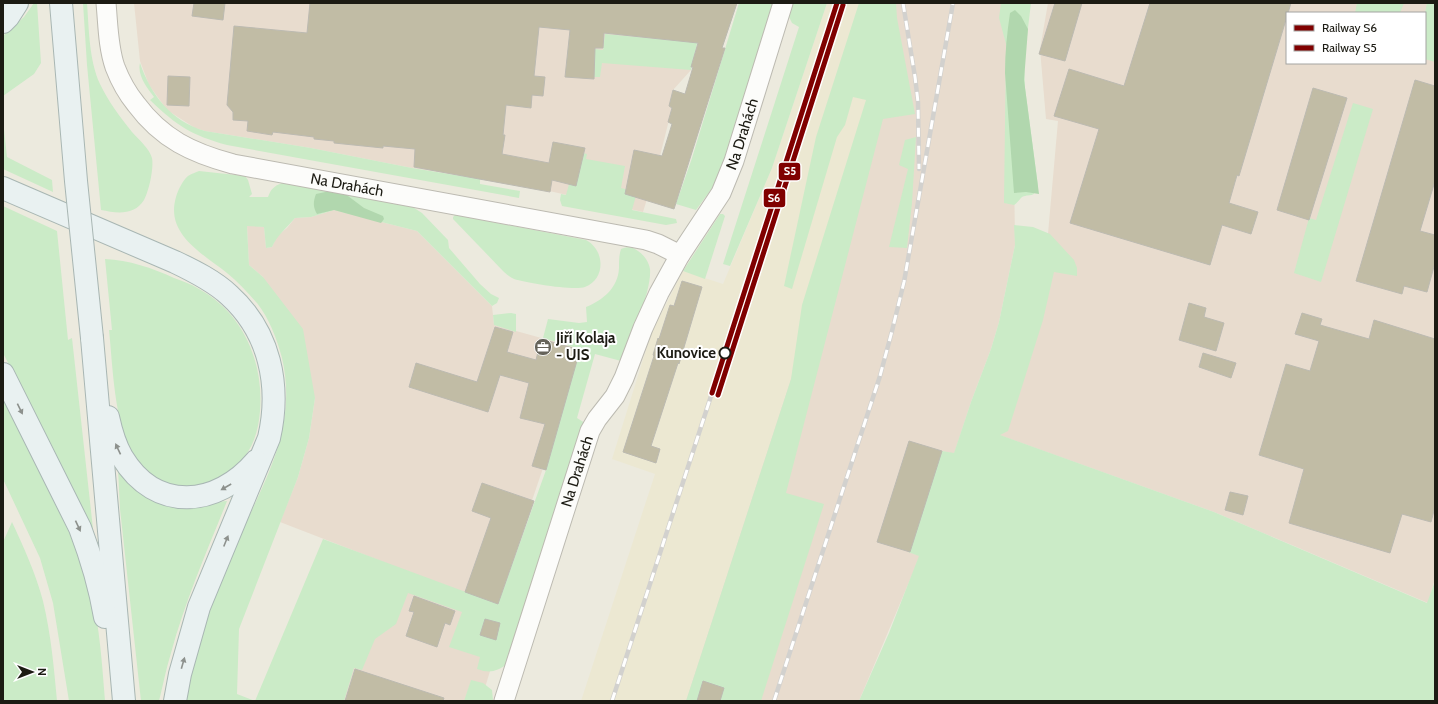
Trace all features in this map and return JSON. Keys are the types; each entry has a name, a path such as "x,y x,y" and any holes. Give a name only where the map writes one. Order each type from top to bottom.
{"main road":[{"path":"3,22 17,3"},
{"path":"61,3 124,701"},
{"path":"3,188 187,268 221,289 242,307 252,321 260,336 268,359 273,397 272,422 269,438 199,607 180,674 175,701"},
{"path":"92,338 111,428 118,448 128,465 144,482 152,488 176,496 206,496 219,491 241,477 264,450"},
{"path":"3,374 80,528 104,607 119,701"}],"street":[{"name":"Na Drahách","path":"106,3 112,57 125,89 140,110 155,126 181,145 202,155 241,166 646,240 680,255"},
{"name":"Na Drahách","path":"504,701 590,431 597,419 615,396 624,378 651,309 659,293 680,255 725,185 734,161 783,3"}],"shaded area":[{"path":"134,3 703,3 698,39 691,70 673,90 669,106 672,108 659,160 643,212 527,186 412,168 311,148 205,131 195,128 167,110 149,85 140,61"},
{"path":"827,3 885,3 874,75 791,379 686,701 581,701 655,474 612,459 651,334 683,271 723,284 772,168"},
{"path":"885,3 1012,3 1015,245 999,322 954,454 942,451 909,552 920,556 859,701 686,701 791,379 865,142"},
{"path":"1048,3 1435,3 1435,579 1428,603 1214,512 999,435 1047,245 1058,121 1046,119 1040,49"},
{"path":"334,210 417,231 492,306 494,325 581,349 569,392 497,603 474,595 509,608 481,701 328,701 380,573 386,563 280,522 298,477 309,438 315,398 263,277 249,265 247,225 264,227 266,248 272,247 277,236 287,228 295,218 311,217"}],"green space":[{"path":"34,3 37,3 41,63 34,74 3,96 3,36 24,17"},
{"path":"83,3 87,3 92,55 96,75 100,84 114,109 146,147 152,158 152,173 146,196 140,205 130,211 113,212 101,210 87,65"},
{"path":"739,3 776,3 749,94 716,183 696,210 676,204 692,158"},
{"path":"792,3 827,3 772,168 730,266 723,264 799,27 792,23 788,15"},
{"path":"859,3 896,3 897,18 915,114 883,119 786,493 824,504 761,701 686,701 791,379 802,305 866,100 853,97 845,125 837,137 792,289 784,286 816,137"},
{"path":"1001,3 1031,3 1024,61 1025,88 1038,186 1032,195 1022,197 1014,205 1004,203 1006,44 999,18"},
{"path":"1357,3 1404,3 1400,12 1355,12"},
{"path":"1427,3 1435,3 1435,62 1426,59 1425,12"},
{"path":"1015,10 1021,16 1028,29 1024,80 1039,194 1026,192 1014,193 1005,58 1010,13"},
{"path":"605,34 692,42 698,39 691,70 602,63 600,77 594,77 595,62 577,60 578,47 603,50"},
{"path":"140,63 156,96 172,114 193,127 205,131 311,148 412,168 480,179 480,184 520,191 519,198 227,145 214,141 194,133 177,123 168,117 150,100 154,97 141,77 139,68"},
{"path":"1353,103 1373,109 1321,282 1294,273 1309,218 1316,220"},
{"path":"3,120 7,157 52,180 53,192 3,169"},
{"path":"916,137 912,203 907,248 889,247 908,169 899,165 905,140"},
{"path":"578,152 587,154 586,159 625,166 621,188 637,192 632,210 676,219 677,223 666,225 562,206 560,200 561,194 566,195"},
{"path":"199,171 245,176 248,180 252,194 249,197 268,197 273,188 282,183 411,206 422,213 448,240 449,248 480,284 491,294 499,298 497,303 492,306 417,231 334,210 311,217 295,218 274,242 272,247 266,248 264,227 247,226 249,265 263,277 303,329 315,398 309,438 298,477 239,629 237,694 255,701 185,701 207,619 224,570 262,489 278,448 286,404 286,382 282,358 275,336 265,315 257,303 235,280 188,241 176,222 174,210 179,188 188,176"},
{"path":"330,191 344,193 364,208 383,216 384,219 381,223 334,210 317,214 314,204 316,194"},
{"path":"3,206 57,231 68,340 72,338 93,529 3,353"},
{"path":"720,214 725,216 705,279 683,271"},
{"path":"455,215 586,240 597,250 600,257 600,271 597,278 592,283 585,287 579,288 550,286 514,279 504,272 453,219"},
{"path":"1014,225 1033,227 1050,234 1074,260 1077,268 1077,276 1054,272 1043,320 1008,431 1000,435 1214,512 1427,603 1435,581 1435,701 859,701 889,633 919,556 908,552 942,451 954,453 991,349 999,322 1015,245"},
{"path":"630,247 640,253 647,261 650,269 648,290 635,328 621,361 595,354 577,418 588,425 508,664 493,671 477,669 480,657 449,647 462,612 408,593 396,624 375,639 362,670 354,668 344,701 255,701 323,539 498,604 546,470 580,349 543,338 548,319 579,323 587,322 586,307 604,297 616,282 621,249"},
{"path":"105,259 140,265 196,287 228,311 239,325 248,341 254,357 260,393 260,411 257,430 251,447 241,461 226,474 214,481 191,487 177,486 164,482 145,471 132,454 121,425 115,394 109,330 112,330"},
{"path":"511,313 516,314 516,332 494,325 493,315"},
{"path":"3,396 53,491 83,566 97,619 105,701 69,701 53,603 40,558 3,479"},
{"path":"118,469 133,487 150,499 166,505 200,507 227,501 183,614 169,659 159,701 141,701 120,509"},
{"path":"12,522 33,571 43,601 50,638 57,701 3,701 3,542"},
{"path":"471,680 483,683 492,690 493,700 464,701"}],"building":[{"path":"194,3 225,3 223,20 192,16"},
{"path":"310,3 737,3 722,48 725,48 674,209 625,194 634,150 662,156 672,124 668,122 672,108 669,106 673,90 685,94 698,43 604,33 603,48 595,48 594,79 565,77 570,30 539,27 534,76 545,77 543,96 532,95 531,108 506,105 503,135 505,135 502,154 549,163 553,142 585,148 576,186 552,180 550,192 414,167 415,149 383,146 383,148 334,143 334,141 314,139 314,137 273,132 272,135 247,131 248,121 233,120 233,112 227,105 234,26 307,33"},
{"path":"1055,3 1082,3 1065,61 1039,54"},
{"path":"1150,3 1291,3 1288,12 1286,12 1286,20 1239,176 1237,175 1229,203 1258,212 1251,234 1222,225 1210,265 1070,223 1099,129 1054,116 1069,69 1124,86"},
{"path":"168,76 190,77 189,106 167,105"},
{"path":"1415,80 1435,86 1435,181 1420,231 1435,235 1435,263 1427,292 1404,286 1402,294 1356,281"},
{"path":"1313,88 1347,98 1309,220 1277,210"},
{"path":"682,281 702,287 679,364 678,363 651,446 660,449 656,463 623,452 654,356 658,338 659,339 670,305 674,306"},
{"path":"1189,303 1206,308 1204,317 1224,323 1216,351 1179,340"},
{"path":"1302,313 1322,319 1320,325 1369,339 1374,320 1435,339 1435,507 1431,522 1402,514 1390,553 1289,523 1304,469 1259,455 1286,364 1310,371 1319,341 1295,334"},
{"path":"495,327 513,332 507,352 536,360 541,339 580,350 546,470 532,466 545,424 520,418 529,383 500,375 488,412 409,387 416,363 477,382"},
{"path":"1203,353 1236,363 1231,378 1199,367"},
{"path":"909,441 942,451 910,552 877,542"},
{"path":"482,483 534,501 498,604 465,592 491,518 472,511"},
{"path":"1230,492 1248,496 1243,515 1225,510"},
{"path":"414,596 455,611 450,625 445,623 437,647 406,636 414,612 409,611"},
{"path":"485,619 500,623 496,640 480,635"},
{"path":"355,669 444,698 443,701 345,701"},
{"path":"703,681 724,688 720,701 697,701"}],"railway":[{"path":"903,3 918,102 919,169"},
{"path":"774,701 880,376 892,331 904,282 953,3"},
{"path":"612,701 712,393"}],"rail line":[{"name":"S6","path":"712,393 837,3"},
{"name":"S5","path":"718,395 843,5"}],"place":[{"name":"Jiří Kolaja - UIS","path":"543,347"},
{"name":"Kunovice","path":"725,353"}]}
